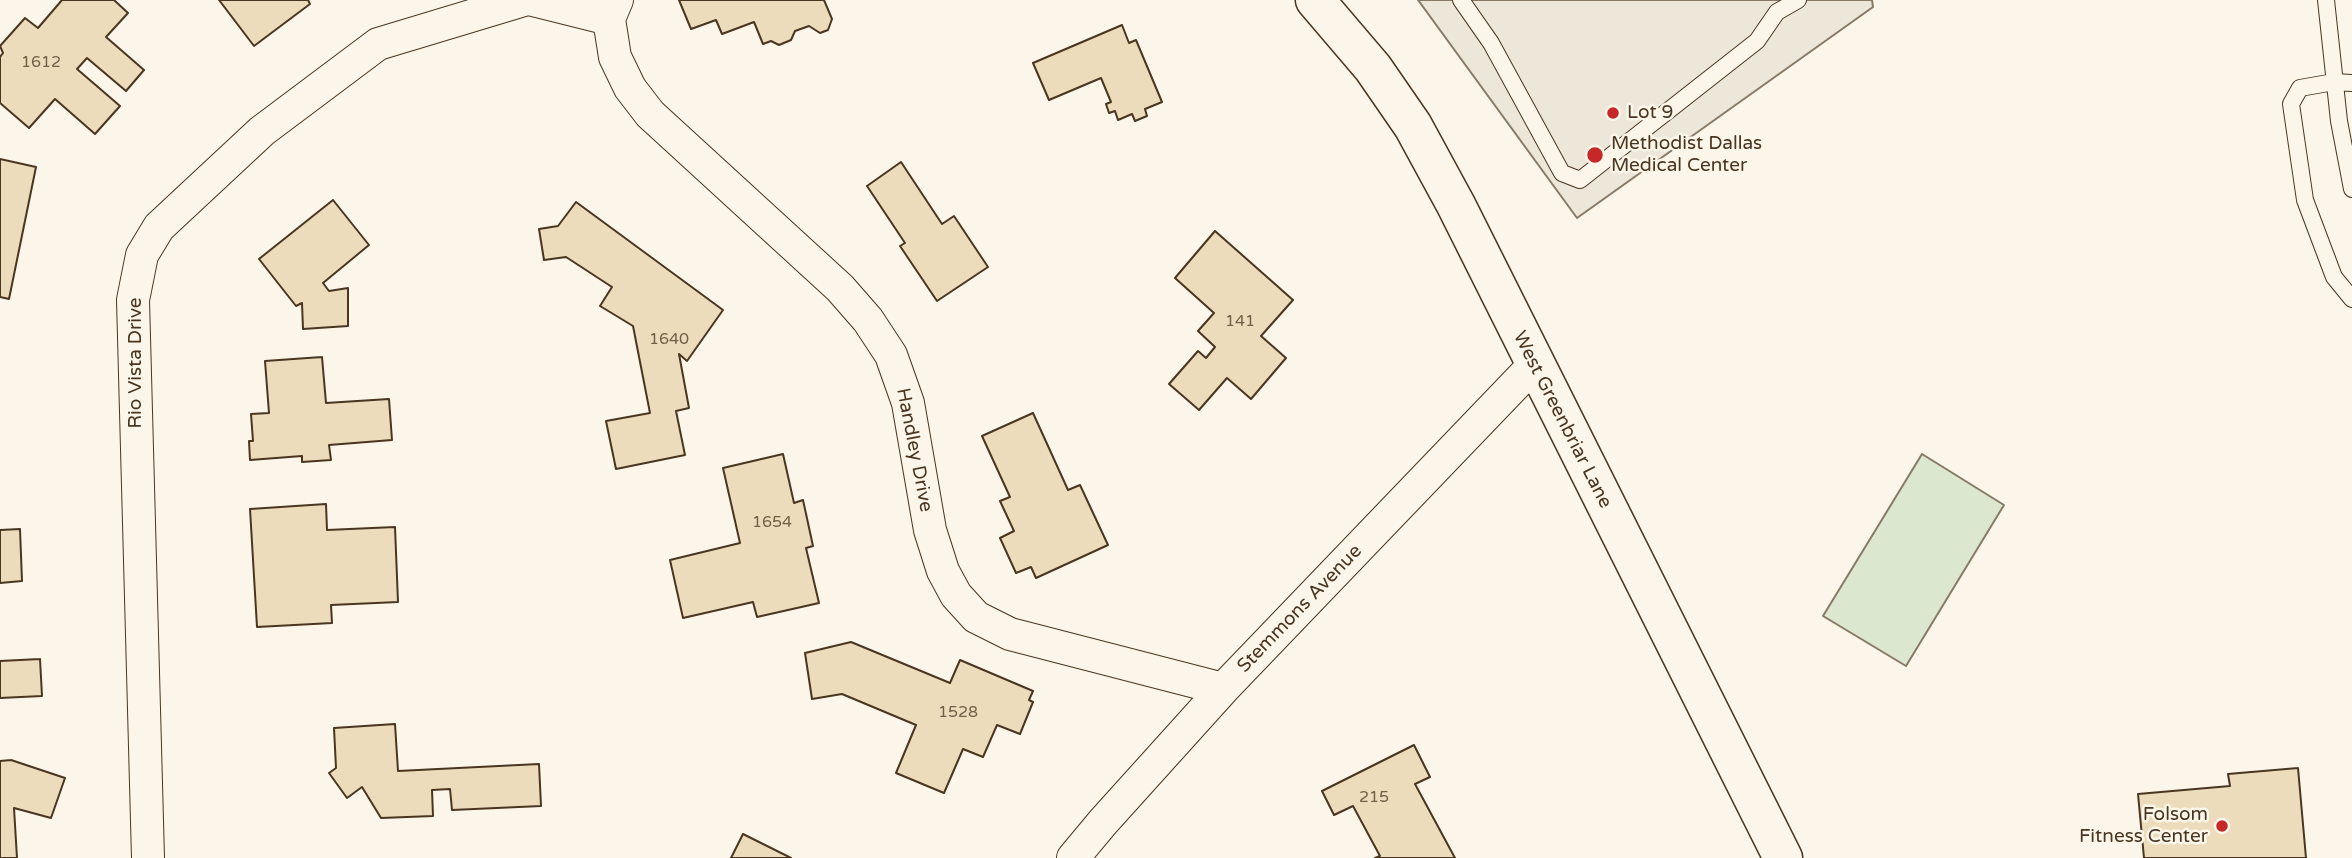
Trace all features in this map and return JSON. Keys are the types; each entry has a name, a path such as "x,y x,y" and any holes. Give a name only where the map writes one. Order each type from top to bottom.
{"street":[{"name":"Rio Vista Drive","path":"148,858 133,300 142,255 159,227 261,131 378,44 524,0"},
{"path":"533,0 613,10"},
{"name":"West Greenbriar Lane","path":"1315,0 1373,68 1413,126 1456,205 1534,366 1783,858"},
{"name":"Handley Drive","path":"613,10 615,57 630,88 650,114 840,288 868,320 891,355 908,403 930,530 943,571 956,595 976,617 1010,634 1223,689"},
{"name":"Stemmons Avenue","path":"1073,858 1223,689 1534,366"}],"lane":[{"path":"1461,0 1491,43 1562,173 1580,180 1757,41 1777,12 1798,0"},
{"path":"2326,0 2339,121 2352,189"},
{"path":"2352,83 2334,82 2300,88 2291,104 2305,200 2334,277 2352,299"}],"green space":[{"path":"1922,454 2004,505 1906,666 1823,616"}],"shaded area":[{"name":"Lot 9","path":"1418,0 1872,0 1873,7 1577,218"}],"building":[{"path":"62,0 114,0 128,13 106,37 144,70 126,91 87,58 77,69 120,106 95,134 55,99 29,128 0,103 0,57 3,53 0,46 25,18 38,28"},
{"path":"219,0 308,0 310,4 254,46"},
{"path":"679,0 824,0 832,19 828,30 820,33 809,26 795,31 791,40 779,45 771,41 763,44 754,22 722,34 716,20 691,29"},
{"path":"1122,25 1129,43 1136,40 1162,102 1145,109 1147,116 1135,121 1132,114 1118,120 1115,111 1109,113 1106,104 1111,102 1101,78 1049,100 1033,63"},
{"path":"0,159 36,167 9,299 0,297"},
{"path":"901,162 942,224 954,216 988,267 937,301 900,246 905,243 867,186"},
{"path":"333,200 369,245 323,283 329,291 348,288 348,326 303,329 302,303 296,306 259,259"},
{"path":"576,202 723,310 687,361 679,354 689,408 676,411 685,455 616,469 606,421 650,413 633,326 600,306 612,287 566,257 544,260 539,229 558,226"},
{"path":"1215,231 1293,300 1261,336 1286,358 1251,399 1227,378 1199,410 1169,384 1198,351 1206,358 1215,347 1198,331 1214,313 1175,278"},
{"path":"322,357 326,403 389,399 392,440 329,445 331,460 302,462 302,456 250,460 249,441 253,441 251,414 269,413 265,361"},
{"path":"1033,413 1068,490 1080,485 1108,545 1036,578 1031,567 1016,573 1000,538 1014,531 1000,501 1010,497 982,436"},
{"path":"783,454 794,503 803,500 813,546 806,548 819,603 757,617 753,602 683,618 670,560 740,543 723,468"},
{"path":"326,504 327,530 395,527 398,602 331,605 332,623 257,627 250,509"},
{"path":"20,529 22,581 0,583 0,530"},
{"path":"851,642 950,683 960,660 1033,691 1029,700 1033,702 1020,734 997,725 983,757 963,749 944,793 896,773 916,725 842,694 812,699 805,653"},
{"path":"40,659 42,696 0,698 0,661"},
{"path":"395,724 398,771 539,764 541,806 452,810 450,789 432,790 433,816 381,818 362,787 347,798 329,773 336,768 334,728"},
{"path":"1414,745 1430,777 1415,784 1455,858 1375,858 1380,856 1353,806 1334,815 1322,791"},
{"path":"11,760 65,778 51,818 14,808 17,858 0,858 0,761"},
{"name":"Folsom Fitness Center","path":"2298,768 2306,858 2144,858 2138,794 2230,786 2228,774"},
{"path":"743,834 791,858 731,858"}],"place":[{"name":"Lot 9","path":"1613,113"},
{"name":"Methodist Dallas Medical Center","path":"1595,155"},
{"name":"Folsom Fitness Center","path":"2222,826"}]}
